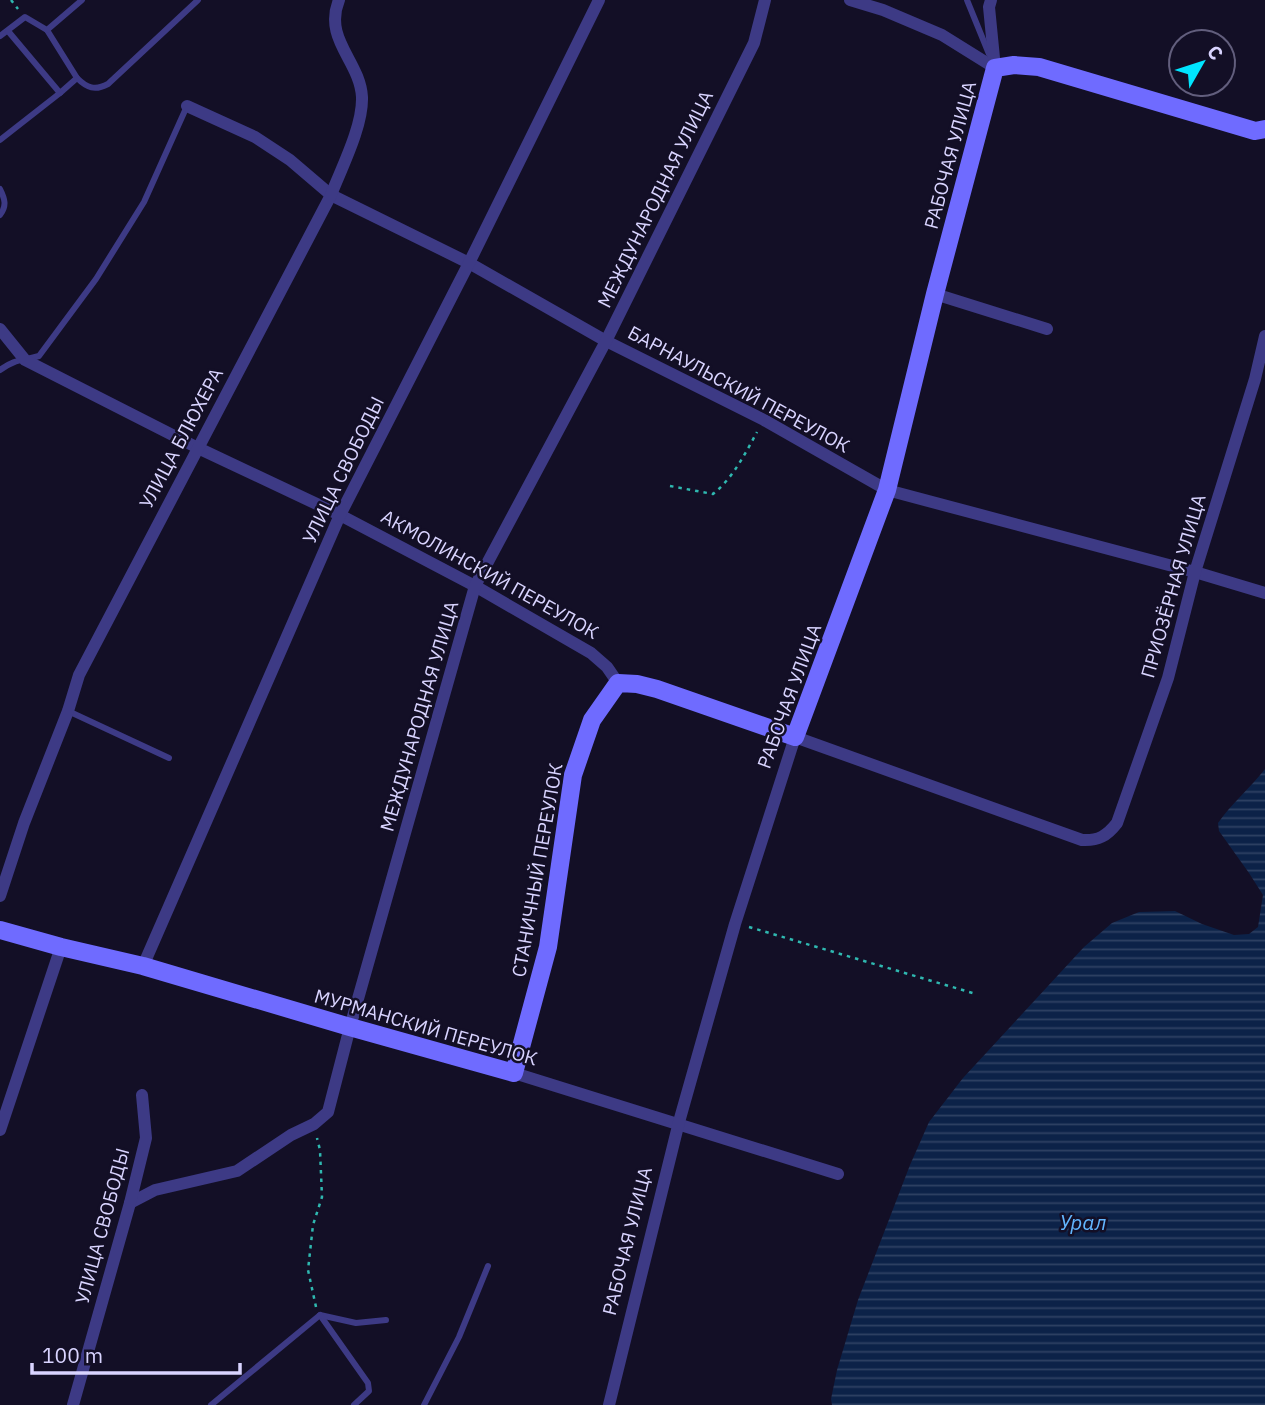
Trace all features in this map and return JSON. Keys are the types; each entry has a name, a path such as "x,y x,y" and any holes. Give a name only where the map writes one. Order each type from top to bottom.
{"street":[{"name":"УЛИЦА БЛЮХЕРА","path":"0,896 79,675 331,195 359,123 362,98 358,78 335,30 335,8 339,0"},
{"name":"УЛИЦА СВОБОДЫ","path":"143,966 340,515 469,263 598,0"},
{"name":"МЕЖДУНАРОДНАЯ УЛИЦА","path":"314,1125 328,1112 475,586 606,341 754,43 765,0"},
{"path":"850,0 884,10 942,35 995,68 1014,65 1040,67 1255,131 1265,129"},
{"name":"РАБОЧАЯ УЛИЦА","path":"609,1405 678,1124 735,924 795,737 887,490 995,68 990,0"},
{"name":"БАРНАУЛЬСКИЙ ПЕРЕУЛОК","path":"187,106 255,137 290,160 331,195 469,263 606,341 764,420 887,490 1265,593"},
{"path":"935,295 1048,329"},
{"name":"АКМОЛИНСКИЙ ПЕРЕУЛОК","path":"0,329 25,360 198,448 340,515 475,586 591,653 607,667 618,683"},
{"name":"ПРИОЗЁРНАЯ УЛИЦА","path":"795,737 1082,840 1092,841 1110,832 1116,823 1164,690 1195,572 1255,379 1265,336"},
{"path":"618,683 657,689 795,737"},
{"name":"СТАНИЧНЫЙ ПЕРЕУЛОК","path":"514,1073 548,947 573,775 592,720 618,683"},
{"name":"МУРМАНСКИЙ ПЕРЕУЛОК","path":"0,930 143,966 514,1073 838,1174"},
{"path":"0,1130 61,947"},
{"name":"УЛИЦА СВОБОДЫ","path":"73,1405 146,1138 142,1096"},
{"path":"130,1203 155,1190 237,1171 291,1135 314,1125"}],"lane":[{"path":"47,30 82,0"},
{"path":"0,36 24,17 47,30 83,84 101,88 198,0"},
{"path":"967,0 995,68"},
{"path":"8,31 60,93"},
{"path":"0,140 77,78"},
{"path":"0,370 12,361 39,356 96,279 144,202 187,106"},
{"path":"0,189 5,197 4,211 0,215"},
{"path":"68,711 169,758"},
{"path":"427,1403 459,1337 488,1266"},
{"path":"320,1315 356,1323 386,1320"},
{"path":"211,1405 320,1315"},
{"path":"320,1315 368,1383 369,1391 354,1405"}],"path":[{"path":"670,486 713,494 723,485 744,455 764,420"},
{"path":"735,924 976,994"},
{"path":"314,1125 320,1150 322,1197 313,1225 308,1270 314,1303 320,1315"}],"water":[{"name":"Урал","path":"1265,769 1265,1405 832,1405 837,1370 858,1300 910,1165 929,1122 963,1078 1084,947 1112,923 1139,912 1175,911 1234,935 1249,934 1258,927 1263,895 1219,831 1218,823"}]}
